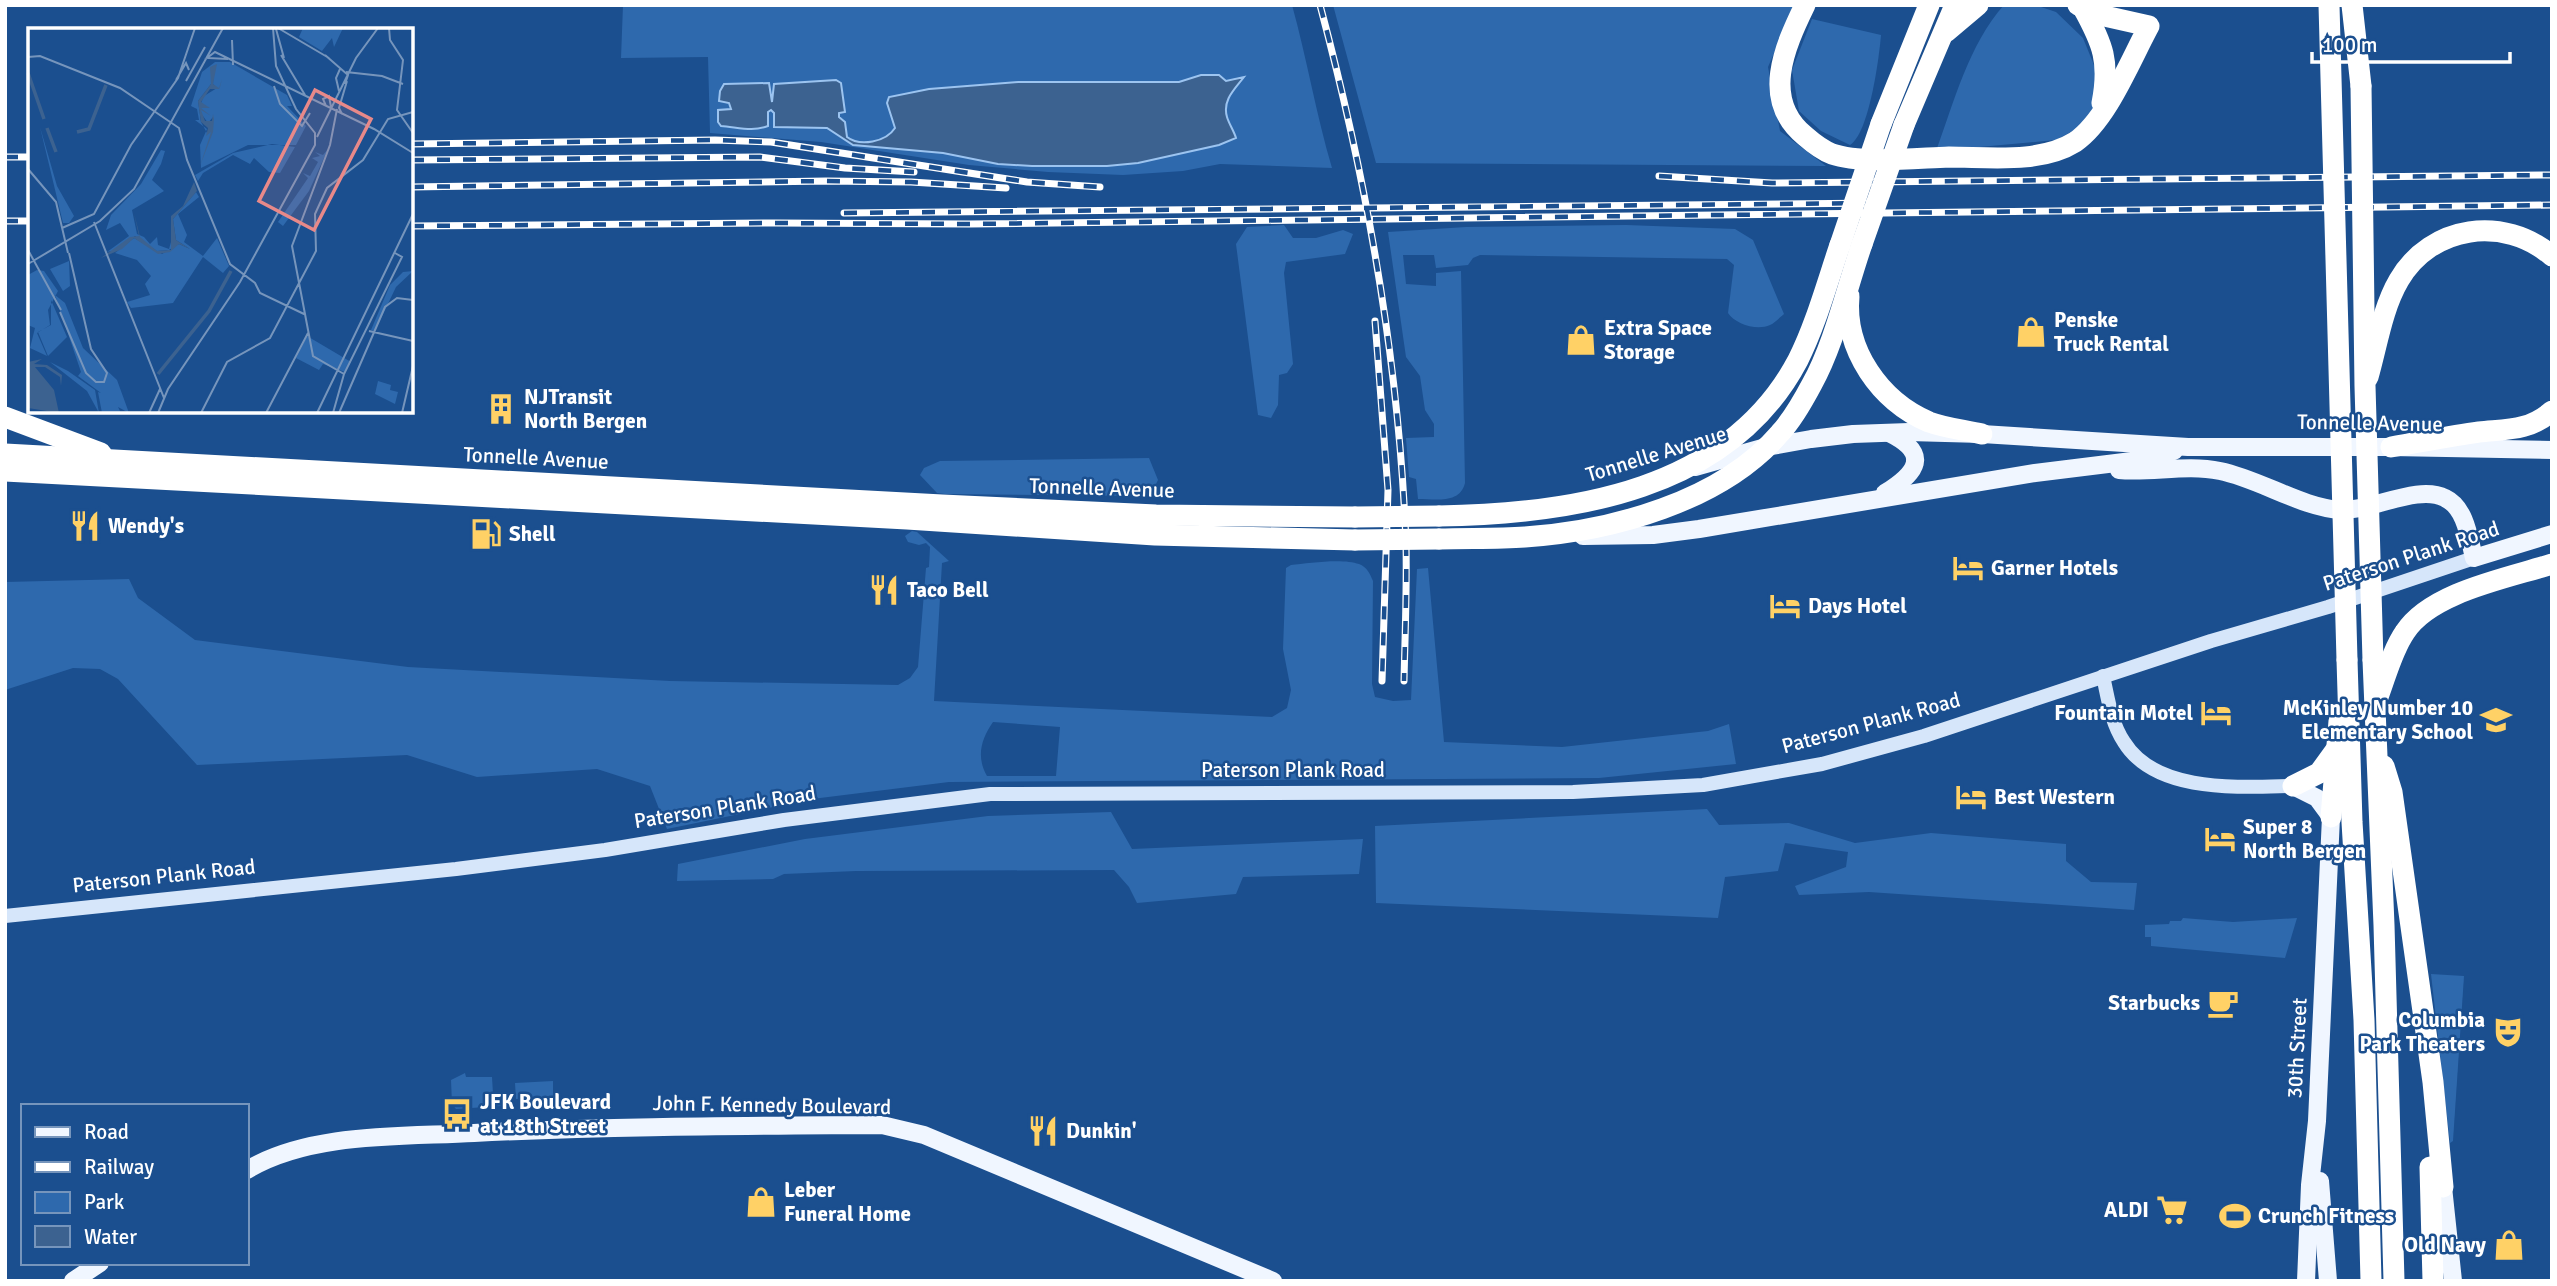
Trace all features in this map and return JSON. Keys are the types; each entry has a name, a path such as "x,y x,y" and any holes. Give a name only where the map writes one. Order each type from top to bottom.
{"highway":[{"path":"1805,5 1783,53 1779,86 1784,111 1797,130 1815,145 1832,154 1876,158 2025,156 2051,153 2072,144 2088,132 2100,117 2142,25"},
{"path":"1682,471 1738,434 1762,410 1784,382 1807,340 1881,124 1929,5"},
{"path":"1524,537 1619,522 1662,510 1708,488 1735,471 1766,447 1787,424 1814,382 1904,125 1955,5"},
{"path":"1941,35 1978,5"},
{"path":"2329,5 2352,821 2364,1020 2371,1281"},
{"path":"2352,5 2361,86"},
{"path":"2365,5 2361,86 2365,386 2382,660 2374,707 2384,925 2393,1281"},
{"path":"2080,7 2142,25"},
{"path":"2080,7 2103,50"},
{"path":"2100,117 2106,78 2104,40 2111,30 2124,24 2142,25"},
{"path":"2365,386 2392,292 2408,267 2435,243 2458,233 2493,230 2512,234 2539,246 2552,256"},
{"path":"1854,267 1849,303 1851,327 1856,347 1872,377 1896,403 1919,417 1931,423 1982,434"},
{"path":"2392,447 2482,432 2520,429 2541,420 2552,411"},
{"path":"5,417 119,460"},
{"name":"Tonnelle Avenue","path":"5,454 1156,525"},
{"name":"Tonnelle Avenue","path":"5,471 1242,528 1355,540 1524,537"},
{"name":"Tonnelle Avenue","path":"1242,528 1355,517 1501,515 1558,508 1641,486 1682,471"},
{"path":"2382,660 2407,629 2434,604 2545,566"},
{"path":"2331,817 2335,751 2347,660"},
{"path":"2375,734 2392,792 2433,1082 2443,1187"},
{"path":"2293,786 2319,773 2335,751"},
{"path":"2419,996 2430,1169 2433,1281"}],"main road":[{"name":"Tonnelle Avenue","path":"1682,471 1766,447 1829,436 1889,433 1982,434 2188,447 2552,450"},
{"path":"1876,498 1907,479 1914,467 1909,447 1889,433"},
{"name":"Tonnelle Avenue","path":"1524,537 1664,534 1876,498 2132,460 2188,447"},
{"path":"2081,467 2132,471 2217,470 2268,485 2314,504 2344,510 2422,494 2439,495 2452,502 2458,510 2474,558"},
{"name":"Paterson Plank Road","path":"5,916 456,869 605,850 784,820 990,794 1573,792 1703,785 1822,764 1924,736 2103,676 2552,534"},
{"path":"2103,676 2117,730 2124,744 2144,764 2172,777 2220,787 2293,786 2317,798 2331,817"},
{"name":"30th Street","path":"2306,1281 2310,1185 2317,1121 2331,817"},
{"path":"2317,1121 2328,1281"},
{"name":"John F. Kennedy Boulevard","path":"248,1170 277,1155 302,1147 346,1141 642,1126 882,1125 924,1135 1273,1281"},
{"path":"2443,1187 2453,1281"},
{"path":"73,1281 97,1265"}],"green space":[{"path":"623,5 1292,5 1332,168 1220,164 1183,171 1123,175 1048,172 969,165 821,142 710,133 708,57 621,58"},
{"path":"1333,5 1795,5 1768,67 1780,131 1826,166 1376,163"},
{"path":"2004,5 2035,5 2056,12 2083,38 2096,70 2094,107 2080,127 2056,140 1936,151 1972,55 1981,37"},
{"path":"1812,19 1881,35 1868,111 1857,138 1850,145 1821,131 1799,111 1792,70"},
{"path":"1284,225 1293,238 1316,238 1343,230 1353,234 1345,254 1286,262 1284,273 1293,364 1287,373 1279,375 1278,405 1271,418 1258,415 1236,244 1247,227"},
{"path":"1626,225 1735,229 1753,240 1784,314 1765,327 1747,325 1731,317 1728,313 1734,265 1727,259 1480,255 1473,258 1468,265 1436,268 1434,255 1403,255 1406,284 1436,286 1436,273 1461,271 1465,483 1462,490 1453,497 1418,499 1416,479 1409,477 1406,438 1434,437 1434,424 1425,410 1420,376 1406,357 1388,232 1466,227"},
{"path":"1149,458 1158,480 1150,496 945,494 937,493 920,475 924,468 940,461"},
{"path":"912,531 917,532 949,561 942,563 934,701 1272,717 1287,708 1291,690 1283,649 1286,568 1307,563 1344,561 1362,565 1373,581 1372,684 1375,697 1393,701 1411,700 1417,569 1428,568 1444,742 1562,747 1708,731 1729,724 1736,764 1599,778 949,782 812,799 667,829 650,786 597,769 477,777 407,755 197,765 118,679 100,669 73,668 5,690 5,582 129,579 138,598 195,640 408,667 670,681 898,685 910,678 918,667 930,547 926,543 919,545 908,542 905,536","holes":["993,722 1060,727 1056,776 987,776 981,748"]},
{"path":"1707,809 1719,825 1789,823 1855,843 1931,833 2066,844 2066,861 2091,882 2137,883 2134,910 1869,892 1799,895 1795,886 1846,867 1848,852 1785,843 1778,871 1725,877 1718,918 1376,903 1375,826"},
{"path":"1111,812 1132,849 1363,839 1359,874 1243,877 1236,894 1137,903 1129,887 1114,870 856,871 784,874 773,879 677,881 678,864 805,839 988,816"},
{"path":"2183,918 2233,922 2297,918 2285,958 2151,946 2151,937 2145,937 2145,925 2169,924 2170,921 2181,921"},
{"path":"2431,974 2464,976 2453,1141 2450,1143"},
{"path":"465,1073 466,1077 492,1077 493,1094 506,1094 506,1103 501,1106 456,1109 452,1104 451,1080"},
{"path":"553,1081 553,1098 516,1099 515,1083"}],"water":[{"path":"1201,75 1219,75 1226,81 1244,77 1226,105 1227,117 1236,138 1219,145 1138,163 1107,166 998,164 943,153 853,145 827,128 774,127 774,113 771,110 768,112 768,126 762,128 721,126 718,122 718,110 731,109 729,103 719,101 724,84 769,83 772,102 774,84 836,80 841,83 845,112 839,113 839,117 845,122 847,137 866,142 886,137 895,128 887,103 889,97 929,89 1018,82 1179,82"}],"railway":[{"path":"1320,5 1366,205 1388,339 1406,543 1404,681"},
{"path":"413,144 715,140 771,142 1027,182 1100,187"},
{"path":"5,157 28,157"},
{"path":"413,160 760,157 845,168 914,172"},
{"path":"1659,176 1772,183 2552,175"},
{"path":"413,187 826,181 911,182 1006,188"},
{"path":"844,213 1883,203"},
{"path":"413,226 969,224 2552,205"},
{"path":"5,221 28,221"},
{"path":"1375,321 1388,490 1382,681"}],"place":[{"name":"Penske Truck Rental","path":"2031,332"},
{"name":"Extra Space Storage","path":"1581,340"},
{"name":"NJTransit North Bergen","path":"501,409"},
{"name":"Wendy's","path":"85,526"},
{"name":"Shell","path":"486,534"},
{"name":"Garner Hotels","path":"1968,568"},
{"name":"Taco Bell","path":"884,590"},
{"name":"Days Hotel","path":"1785,606"},
{"name":"Fountain Motel","path":"2216,713"},
{"name":"McKinley Number 10 Elementary School","path":"2496,720"},
{"name":"Best Western","path":"1971,797"},
{"name":"Super 8 North Bergen","path":"2220,839"},
{"name":"Starbucks","path":"2223,1003"},
{"name":"Columbia Park Theaters","path":"2508,1032"},
{"name":"JFK Boulevard at 18th Street","path":"457,1114"},
{"name":"Dunkin'","path":"1043,1131"},
{"name":"Leber Funeral Home","path":"761,1202"},
{"name":"ALDI","path":"2172,1210"},
{"name":"Crunch Fitness","path":"2235,1216"},
{"name":"Old Navy","path":"2509,1245"}]}
